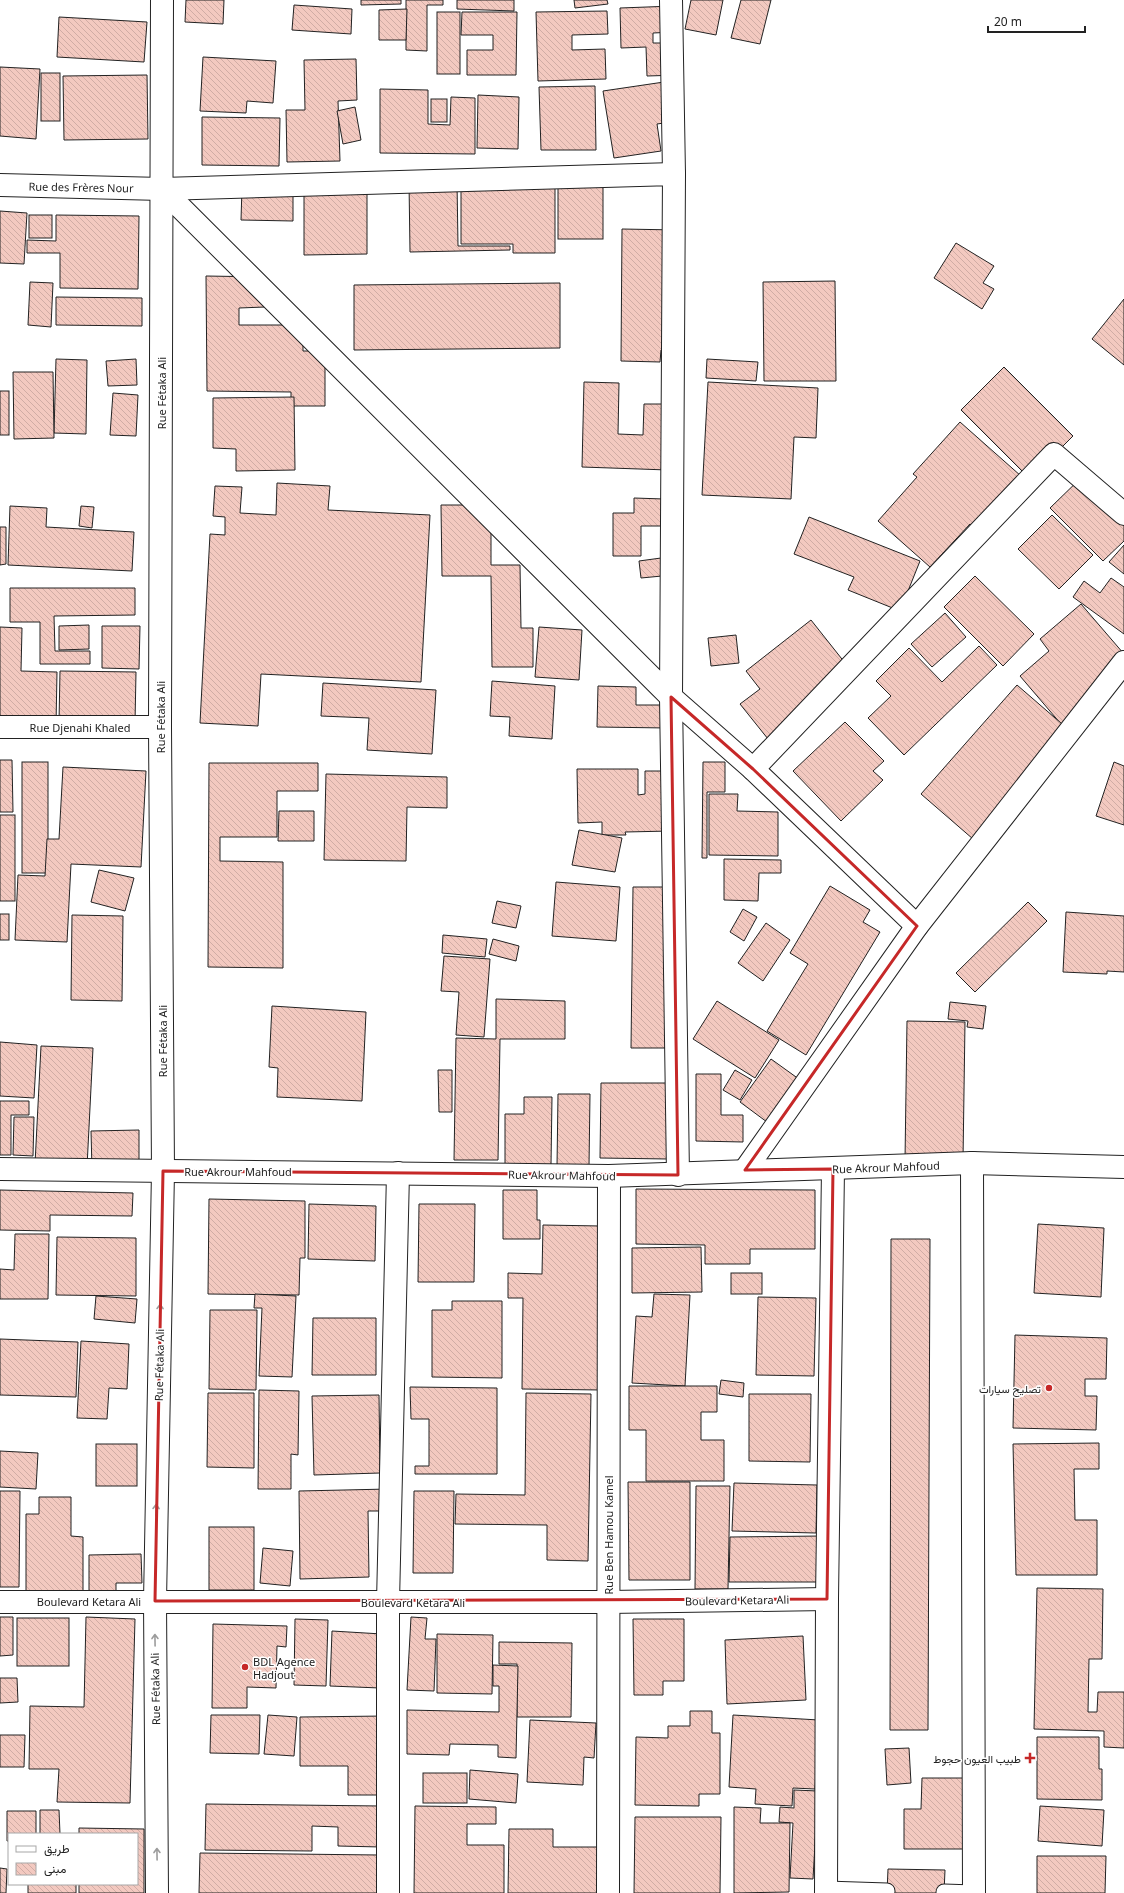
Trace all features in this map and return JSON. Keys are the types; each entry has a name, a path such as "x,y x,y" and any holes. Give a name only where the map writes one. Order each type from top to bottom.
{"street":[{"name":"Rue Fétaka Ali","path":"157,1893 154,1601 163,1171 160,727 162,0"},
{"path":"671,0 674,174 672,697 678,1175"},
{"name":"Rue des Frères Nour","path":"0,185 162,189 674,174"},
{"path":"162,189 672,697 753,769 917,926"},
{"path":"753,769 1054,454 1124,514"},
{"path":"745,1170 917,926 1124,662"},
{"name":"Rue Djenahi Khaled","path":"0,727 160,727"},
{"path":"972,1164 974,1893"},
{"name":"Rue Akrour Mahfoud","path":"0,1169 398,1172 609,1176 678,1175 745,1170 833,1169 972,1164 1124,1167"},
{"path":"826,1891 827,1599 833,1169"},
{"path":"388,1893 388,1602 398,1172"},
{"name":"Rue Ben Hamou Kamel","path":"608,1893 609,1176"},
{"name":"Boulevard Ketara Ali","path":"0,1602 608,1602 827,1599"}],"lane":[{"path":"826,1891 887,1891"},
{"path":"944,1892 974,1893"}],"highlighted area":[{"path":"671,697 753,769 917,926 745,1170 833,1169 827,1599 155,1601 163,1171 678,1175"}],"building":[{"path":"186,0 224,0 223,24 185,22"},
{"path":"361,0 401,0 401,4 361,5"},
{"path":"406,0 443,0 443,5 427,5 427,51 406,50"},
{"path":"457,0 514,0 514,11 457,9"},
{"path":"574,0 607,0 608,4 575,8"},
{"path":"691,0 723,0 716,35 685,29"},
{"path":"741,0 771,0 760,44 731,38"},
{"path":"294,5 352,9 351,34 292,30"},
{"path":"674,6 675,32 653,33 653,43 679,43 680,75 647,76 646,47 621,48 620,8"},
{"path":"407,9 406,40 379,40 379,10"},
{"path":"607,11 608,34 572,35 572,50 605,49 606,79 538,81 536,12"},
{"path":"437,12 460,12 460,74 437,74"},
{"path":"462,12 517,12 516,75 467,75 467,50 493,50 493,35 461,35"},
{"path":"59,17 147,22 144,62 57,57"},
{"path":"203,57 276,61 273,103 247,101 246,113 200,111"},
{"path":"356,59 357,100 338,101 340,161 287,162 286,110 305,110 304,60"},
{"path":"0,67 40,69 36,139 0,136"},
{"path":"41,73 60,73 60,121 41,121"},
{"path":"147,75 148,139 64,140 63,76"},
{"path":"664,82 671,122 657,124 661,151 614,158 603,91"},
{"path":"595,86 596,150 541,150 539,87"},
{"path":"380,89 428,90 428,124 450,125 451,97 475,98 475,154 380,153"},
{"path":"478,95 519,97 518,149 477,148"},
{"path":"431,99 447,99 447,122 431,122"},
{"path":"355,107 361,140 343,144 337,111"},
{"path":"202,117 280,118 279,166 202,165"},
{"path":"558,180 603,180 603,239 558,239"},
{"path":"409,182 457,182 458,246 510,246 510,250 410,252"},
{"path":"461,185 555,185 555,253 513,253 513,244 461,244"},
{"path":"242,187 293,188 293,221 241,220"},
{"path":"367,189 367,254 304,255 304,190"},
{"path":"0,211 27,213 24,264 0,263"},
{"path":"29,215 52,215 52,238 29,238"},
{"path":"56,215 139,216 138,289 60,288 60,253 27,253 27,240 56,241"},
{"path":"622,229 678,230 677,350 661,350 660,362 621,361"},
{"path":"956,243 994,266 983,283 994,289 982,309 934,278"},
{"path":"206,276 266,277 265,307 239,308 239,325 303,325 303,351 325,351 325,406 291,406 291,392 207,391"},
{"path":"835,281 836,381 764,381 763,282"},
{"path":"30,282 53,283 51,327 28,325"},
{"path":"560,283 560,348 354,350 354,285"},
{"path":"56,297 142,298 142,326 56,325"},
{"path":"1124,299 1124,365 1092,339"},
{"path":"56,359 87,360 86,434 54,433"},
{"path":"136,359 137,385 108,386 106,361"},
{"path":"707,359 758,362 756,381 706,378"},
{"path":"1004,367 1073,436 1030,479 961,410"},
{"path":"13,372 53,372 54,438 14,439"},
{"path":"584,382 619,383 618,434 643,435 644,404 670,404 668,470 582,467"},
{"path":"708,382 818,388 816,438 794,437 791,499 702,495"},
{"path":"0,391 9,391 9,435 0,435"},
{"path":"113,393 138,395 136,436 110,435"},
{"path":"294,397 295,470 236,471 236,449 213,448 213,398"},
{"path":"960,422 1030,484 984,536 970,524 930,567 878,521 917,477 913,474"},
{"path":"1086,473 1124,512 1124,541 1103,561 1050,508"},
{"path":"277,483 330,486 328,510 430,515 421,682 261,674 258,726 200,723 210,534 225,535 225,517 213,516 215,486 242,487 240,513 276,515"},
{"path":"634,498 664,499 664,526 641,526 641,556 613,556 613,513 634,513"},
{"path":"441,505 491,505 491,565 520,565 521,628 533,628 533,667 492,667 491,576 442,576"},
{"path":"10,506 47,508 46,527 134,532 132,571 8,565"},
{"path":"81,506 94,507 92,528 79,526"},
{"path":"1052,515 1093,555 1059,589 1018,549"},
{"path":"809,517 920,561 900,611 848,590 854,577 794,554"},
{"path":"0,527 6,527 6,564 0,565"},
{"path":"1124,545 1124,574 1109,562"},
{"path":"661,558 662,576 641,578 639,561"},
{"path":"975,576 1034,634 1003,666 944,607"},
{"path":"1111,578 1124,587 1124,634 1073,597 1084,581 1100,593"},
{"path":"10,588 135,588 135,615 54,616 55,651 90,651 90,664 40,664 40,622 10,622"},
{"path":"1081,604 1124,654 1124,670 1061,724 1020,676 1049,651 1040,639"},
{"path":"945,613 966,637 932,667 911,644"},
{"path":"811,620 853,673 768,739 740,704 760,689 746,671"},
{"path":"89,625 89,649 59,650 59,626"},
{"path":"102,626 140,626 139,669 102,668"},
{"path":"0,627 22,628 21,671 57,672 56,725 0,724"},
{"path":"539,627 582,630 579,680 535,677"},
{"path":"736,635 739,663 711,666 708,638"},
{"path":"979,646 997,665 904,755 868,718 891,696 876,681 909,648 942,682"},
{"path":"60,671 136,672 135,723 59,722"},
{"path":"492,681 555,686 552,739 509,736 510,717 490,716"},
{"path":"323,683 436,690 432,754 367,750 369,718 321,716"},
{"path":"1017,685 1069,730 973,839 921,794"},
{"path":"598,686 636,687 636,705 667,705 667,728 597,727"},
{"path":"845,722 884,761 873,771 883,780 841,821 793,771"},
{"path":"0,760 12,760 13,812 0,812"},
{"path":"22,762 48,762 48,873 22,873"},
{"path":"703,762 725,762 725,792 707,792 707,858 702,858"},
{"path":"1114,762 1124,766 1124,825 1096,816"},
{"path":"209,763 318,763 318,791 277,791 277,837 220,837 220,861 283,862 283,968 208,967"},
{"path":"63,767 146,771 141,867 71,864 67,942 15,940 18,875 45,876 47,839 59,839"},
{"path":"577,769 638,769 638,795 645,794 645,771 670,771 671,831 625,832 626,835 602,835 602,822 578,823"},
{"path":"326,774 447,777 447,808 407,807 406,861 324,860"},
{"path":"709,794 738,794 737,811 778,812 778,856 709,855"},
{"path":"279,811 314,811 314,841 278,841"},
{"path":"0,815 15,815 15,901 0,901"},
{"path":"579,830 622,838 615,872 572,865"},
{"path":"724,859 781,860 781,873 759,873 758,901 724,900"},
{"path":"99,870 134,878 125,911 91,902"},
{"path":"556,882 620,887 616,941 552,936"},
{"path":"830,886 870,910 863,922 880,932 806,1055 767,1031 808,964 790,953"},
{"path":"633,887 673,887 671,1048 631,1048"},
{"path":"497,901 521,906 516,928 492,923"},
{"path":"1028,902 1047,921 975,992 956,973"},
{"path":"743,909 757,917 744,941 730,932"},
{"path":"1066,912 1124,916 1124,972 1107,971 1107,974 1063,972"},
{"path":"0,914 9,914 9,940 0,940"},
{"path":"72,915 123,916 122,1001 71,1000"},
{"path":"766,923 790,940 763,981 738,963"},
{"path":"443,935 487,939 485,957 442,953"},
{"path":"493,939 519,946 516,961 489,954"},
{"path":"444,956 490,959 484,1037 456,1035 459,992 441,991"},
{"path":"496,999 565,1001 565,1039 500,1039 498,1160 454,1160 456,1038 496,1039"},
{"path":"717,1001 779,1040 755,1078 693,1039"},
{"path":"950,1002 986,1006 983,1029 967,1027 968,1021 948,1019"},
{"path":"272,1006 366,1012 362,1101 277,1097 278,1068 269,1067"},
{"path":"907,1021 965,1022 963,1160 905,1160"},
{"path":"0,1042 37,1045 34,1098 0,1096"},
{"path":"41,1046 93,1048 87,1167 35,1164"},
{"path":"771,1059 803,1082 771,1125 740,1102"},
{"path":"438,1070 452,1070 452,1112 439,1112"},
{"path":"735,1070 752,1080 740,1100 723,1090"},
{"path":"696,1074 721,1074 721,1115 743,1115 743,1142 696,1141"},
{"path":"601,1083 669,1083 668,1159 600,1158"},
{"path":"558,1094 590,1094 589,1166 557,1166"},
{"path":"524,1097 552,1097 551,1165 505,1165 505,1114 524,1114"},
{"path":"0,1101 29,1101 29,1115 11,1115 11,1155 0,1155"},
{"path":"14,1117 34,1117 33,1156 13,1155"},
{"path":"139,1130 139,1169 92,1170 91,1131"},
{"path":"636,1189 815,1190 815,1249 750,1249 750,1264 705,1264 705,1245 636,1244"},
{"path":"0,1190 133,1193 132,1216 50,1215 50,1231 0,1230"},
{"path":"503,1190 537,1190 537,1220 540,1220 540,1239 503,1239"},
{"path":"209,1199 305,1201 305,1258 300,1258 299,1295 208,1294"},
{"path":"309,1204 376,1206 375,1261 308,1259"},
{"path":"419,1204 475,1204 474,1282 418,1282"},
{"path":"1038,1224 1104,1228 1101,1297 1034,1293"},
{"path":"543,1225 601,1226 602,1390 522,1389 523,1298 508,1298 508,1273 542,1274"},
{"path":"15,1234 49,1234 48,1299 0,1299 0,1269 14,1270"},
{"path":"57,1237 136,1238 136,1296 56,1295"},
{"path":"891,1239 930,1239 928,1730 890,1730"},
{"path":"701,1247 702,1292 632,1293 632,1248"},
{"path":"731,1273 762,1273 762,1294 731,1294"},
{"path":"255,1294 296,1296 292,1377 259,1376 262,1308 254,1308"},
{"path":"654,1294 690,1295 685,1386 632,1383 636,1316 652,1317"},
{"path":"96,1296 137,1299 135,1323 94,1319"},
{"path":"758,1297 816,1298 814,1376 756,1375"},
{"path":"452,1301 502,1301 502,1378 432,1377 432,1310 452,1310"},
{"path":"210,1310 257,1310 256,1390 209,1389"},
{"path":"313,1318 376,1318 376,1375 312,1375"},
{"name":"تصليح سيارات","path":"1015,1335 1107,1338 1106,1379 1085,1379 1085,1396 1097,1396 1096,1430 1013,1428"},
{"path":"0,1339 78,1342 76,1397 0,1395"},
{"path":"81,1341 129,1344 127,1389 109,1388 107,1419 77,1418"},
{"path":"721,1380 744,1383 743,1397 719,1394"},
{"path":"629,1386 717,1386 717,1412 701,1412 701,1440 724,1440 724,1481 646,1481 646,1430 629,1430"},
{"path":"410,1387 497,1388 497,1474 415,1474 415,1466 429,1466 429,1419 411,1419"},
{"path":"259,1390 299,1391 298,1455 291,1454 291,1489 258,1489"},
{"path":"208,1393 254,1393 254,1468 207,1467"},
{"path":"526,1393 591,1394 588,1561 547,1560 547,1525 455,1524 456,1494 525,1495"},
{"path":"749,1394 811,1394 810,1462 749,1461"},
{"path":"379,1395 380,1473 314,1475 312,1396"},
{"path":"1099,1443 1099,1469 1074,1469 1075,1520 1097,1520 1097,1575 1016,1575 1013,1444"},
{"path":"96,1444 137,1444 137,1486 96,1486"},
{"path":"0,1451 38,1453 36,1489 0,1487"},
{"path":"628,1482 690,1482 690,1580 629,1580"},
{"path":"734,1483 817,1485 816,1533 732,1531"},
{"path":"696,1486 730,1486 728,1589 695,1589"},
{"path":"389,1489 389,1511 368,1511 369,1577 300,1579 299,1491"},
{"path":"0,1491 20,1491 19,1587 0,1587"},
{"path":"414,1491 454,1491 453,1573 413,1573"},
{"path":"39,1497 71,1497 71,1536 83,1537 83,1595 26,1594 26,1514 39,1514"},
{"path":"209,1527 254,1527 254,1590 209,1590"},
{"path":"821,1536 821,1582 729,1582 730,1537"},
{"path":"263,1548 293,1551 290,1586 260,1583"},
{"path":"141,1554 142,1583 116,1583 116,1596 89,1597 89,1555"},
{"path":"1037,1588 1103,1589 1102,1659 1089,1659 1088,1712 1097,1712 1098,1692 1124,1692 1124,1748 1104,1747 1104,1731 1034,1729"},
{"path":"0,1617 13,1617 13,1655 0,1656"},
{"path":"86,1617 135,1619 130,1803 57,1802 59,1769 29,1769 30,1706 84,1707"},
{"path":"411,1617 427,1618 425,1639 436,1639 434,1691 407,1690"},
{"path":"17,1618 69,1618 69,1666 17,1666"},
{"path":"295,1619 328,1620 326,1686 294,1685"},
{"path":"633,1619 684,1619 684,1681 663,1681 663,1695 634,1695"},
{"name":"BDL Agence Hadjout","path":"213,1624 287,1626 286,1647 277,1646 276,1688 247,1687 247,1708 212,1708"},
{"path":"332,1631 382,1634 380,1688 330,1686"},
{"path":"437,1634 493,1635 492,1694 437,1693"},
{"path":"803,1636 806,1700 727,1704 725,1640"},
{"path":"499,1642 572,1643 571,1717 517,1717 517,1664 499,1664"},
{"path":"493,1665 518,1666 516,1758 498,1757 498,1745 450,1744 449,1755 407,1754 407,1710 499,1712 499,1686 493,1686"},
{"path":"0,1678 17,1678 18,1702 0,1703"},
{"path":"690,1711 712,1711 712,1733 720,1733 720,1794 699,1794 699,1806 635,1805 636,1737 668,1738 668,1726 690,1726"},
{"path":"211,1715 260,1715 259,1754 210,1753"},
{"path":"268,1715 297,1717 294,1756 264,1754"},
{"path":"733,1715 819,1720 815,1789 793,1788 792,1806 755,1804 756,1789 729,1787"},
{"path":"385,1716 385,1795 348,1795 348,1766 300,1766 300,1717"},
{"path":"530,1720 596,1723 594,1758 584,1757 583,1785 527,1782"},
{"path":"0,1735 25,1735 24,1767 0,1767"},
{"path":"1037,1737 1099,1737 1099,1769 1102,1769 1102,1800 1037,1799"},
{"path":"909,1748 911,1783 887,1785 885,1749"},
{"path":"470,1770 518,1774 516,1803 469,1799"},
{"path":"423,1773 467,1773 467,1803 423,1803"},
{"path":"922,1778 972,1778 972,1849 904,1849 904,1809 921,1809"},
{"path":"794,1790 818,1791 813,1879 790,1878 793,1823 779,1822 780,1807 794,1808"},
{"path":"206,1804 381,1806 381,1847 338,1846 338,1827 312,1826 312,1851 205,1850"},
{"path":"415,1806 496,1807 496,1824 467,1824 467,1845 504,1845 504,1893 414,1893"},
{"path":"1040,1806 1104,1810 1102,1846 1038,1841"},
{"path":"734,1807 761,1808 760,1823 790,1823 789,1892 734,1893"},
{"path":"40,1810 59,1810 60,1833 40,1833"},
{"path":"7,1811 36,1811 36,1833 8,1833 7,1841"},
{"path":"635,1817 721,1817 720,1893 634,1893"},
{"path":"79,1828 144,1829 144,1893 79,1893 79,1885 138,1885 138,1833 79,1833"},
{"path":"509,1829 553,1829 553,1847 602,1847 601,1893 508,1893"},
{"path":"200,1853 379,1855 378,1893 199,1893"},
{"path":"1037,1856 1106,1856 1105,1893 1037,1893"},
{"path":"0,1868 7,1869 6,1893 0,1893"},
{"path":"888,1869 945,1870 944,1893 887,1893"},
{"path":"28,1885 76,1885 76,1893 28,1893"}],"place":[{"name":"تصليح سيارات","path":"1049,1388"},
{"name":"BDL Agence Hadjout","path":"245,1667"},
{"name":"طبيب العيون حجوط","path":"1030,1758"}]}
